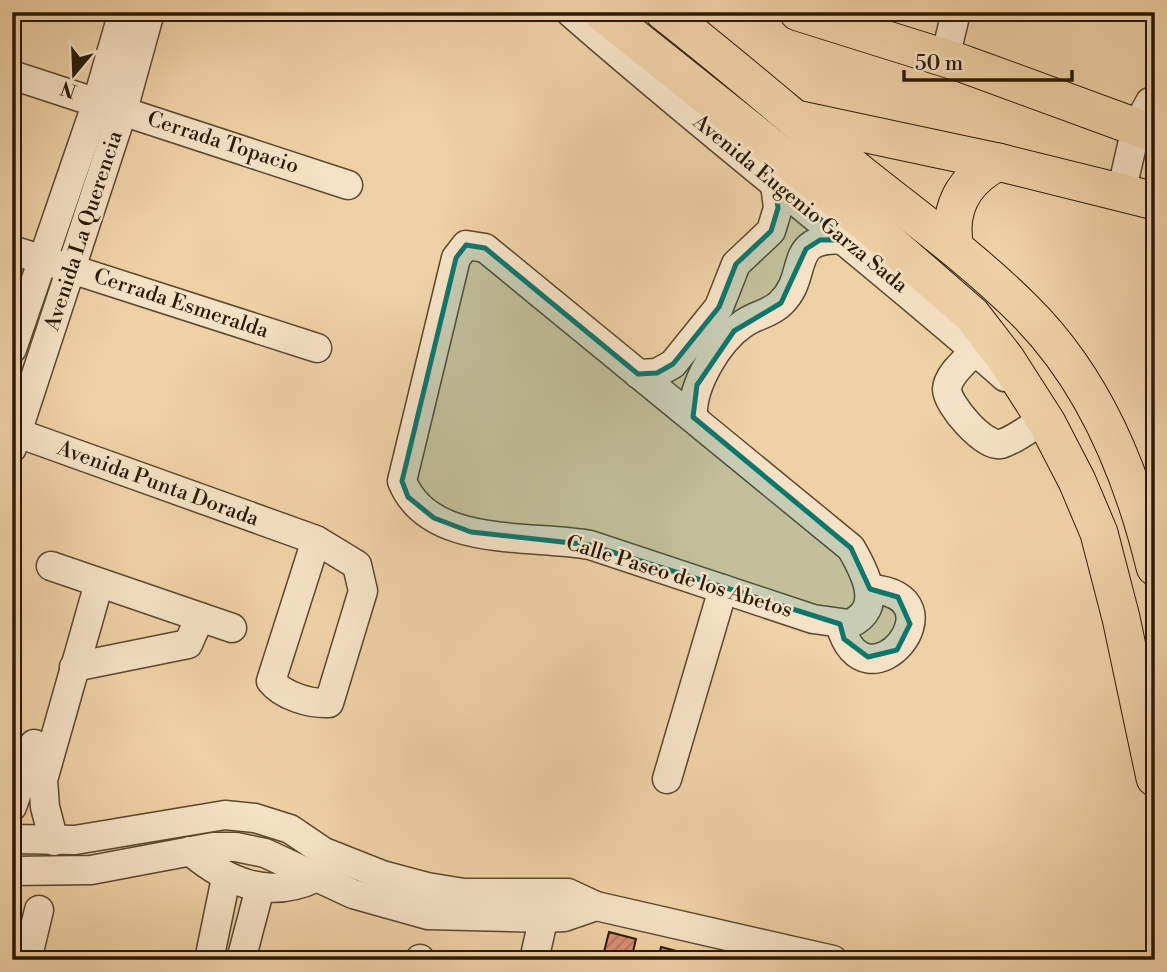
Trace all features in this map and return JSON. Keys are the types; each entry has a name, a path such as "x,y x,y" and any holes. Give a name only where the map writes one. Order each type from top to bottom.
{"main road":[{"path":"664,12 955,248 1025,310 1085,387 1118,452 1133,489 1155,567"},
{"path":"798,12 1149,121"},
{"path":"619,21 793,119 998,162 1138,197"},
{"name":"Avenida Eugenio Garza Sada","path":"619,21 872,227 972,315 1006,359 1077,481 1099,533 1121,618 1155,778"},
{"path":"955,248 953,215 961,194 975,176 998,162"}],"street":[{"name":"Avenida La Querencia","path":"14,437 73,270 110,106 123,12"},
{"name":"Avenida La Querencia","path":"12,349 45,261 150,12"},
{"name":"Avenida Eugenio Garza Sada","path":"570,12 619,21 775,184 846,240 975,350 1037,409"},
{"path":"945,58 956,12"},
{"name":"Cerrada Topacio","path":"12,75 348,185"},
{"path":"1138,197 1149,121"},
{"path":"638,374 657,373 673,364 719,307 736,264 771,231 776,216 775,184"},
{"path":"694,417 697,385 734,331 781,303 801,255 811,245 829,239 846,240"},
{"name":"Calle Paseo de los Abetos","path":"841,624 813,619 590,545 560,539 501,537 471,532 420,510 408,497 402,481 456,258 466,245 485,248 851,548 870,589"},
{"path":"758,245 794,277"},
{"name":"Cerrada Esmeralda","path":"12,250 317,348"},
{"path":"975,350 950,379 947,395 983,440 991,444 1002,444 1037,409"},
{"name":"Avenida Punta Dorada","path":"14,437 309,538 357,565 363,591 329,703 317,704 278,690 271,681 309,538"},
{"path":"51,566 232,628"},
{"path":"54,841 45,807 43,780 77,659 91,580"},
{"path":"12,807 91,580"},
{"path":"667,779 723,589"},
{"path":"870,589 885,590 898,597 907,609 908,631 897,650 876,657 855,651 844,639 841,624 849,624 864,614 869,607 870,589"},
{"path":"77,659 175,632 192,614"},
{"path":"12,839 54,841 128,833 225,816 274,823 324,852 382,875 440,889 556,905"},
{"path":"12,871 91,870 190,850 236,847 265,853 315,878 382,904 428,915 556,905 596,906 833,960"},
{"path":"190,850 226,878 260,888 288,888 315,878"},
{"path":"315,878 324,852"},
{"path":"209,960 226,878"},
{"path":"241,960 260,888"},
{"path":"534,960 556,905"},
{"path":"554,960 556,905"},
{"path":"27,960 39,910"}],"highlighted area":[{"path":"775,184 847,240 820,240 806,249 781,303 734,331 697,385 693,417 851,548 870,589 898,597 910,624 897,650 868,657 844,639 840,624 590,545 471,532 434,518 408,497 402,481 456,258 466,245 485,248 638,374 657,373 673,364 719,307 736,264 771,231 778,208"}],"building":[{"path":"609,932 636,939 631,960 602,960"},
{"path":"661,947 700,957 700,960 658,960"}]}
